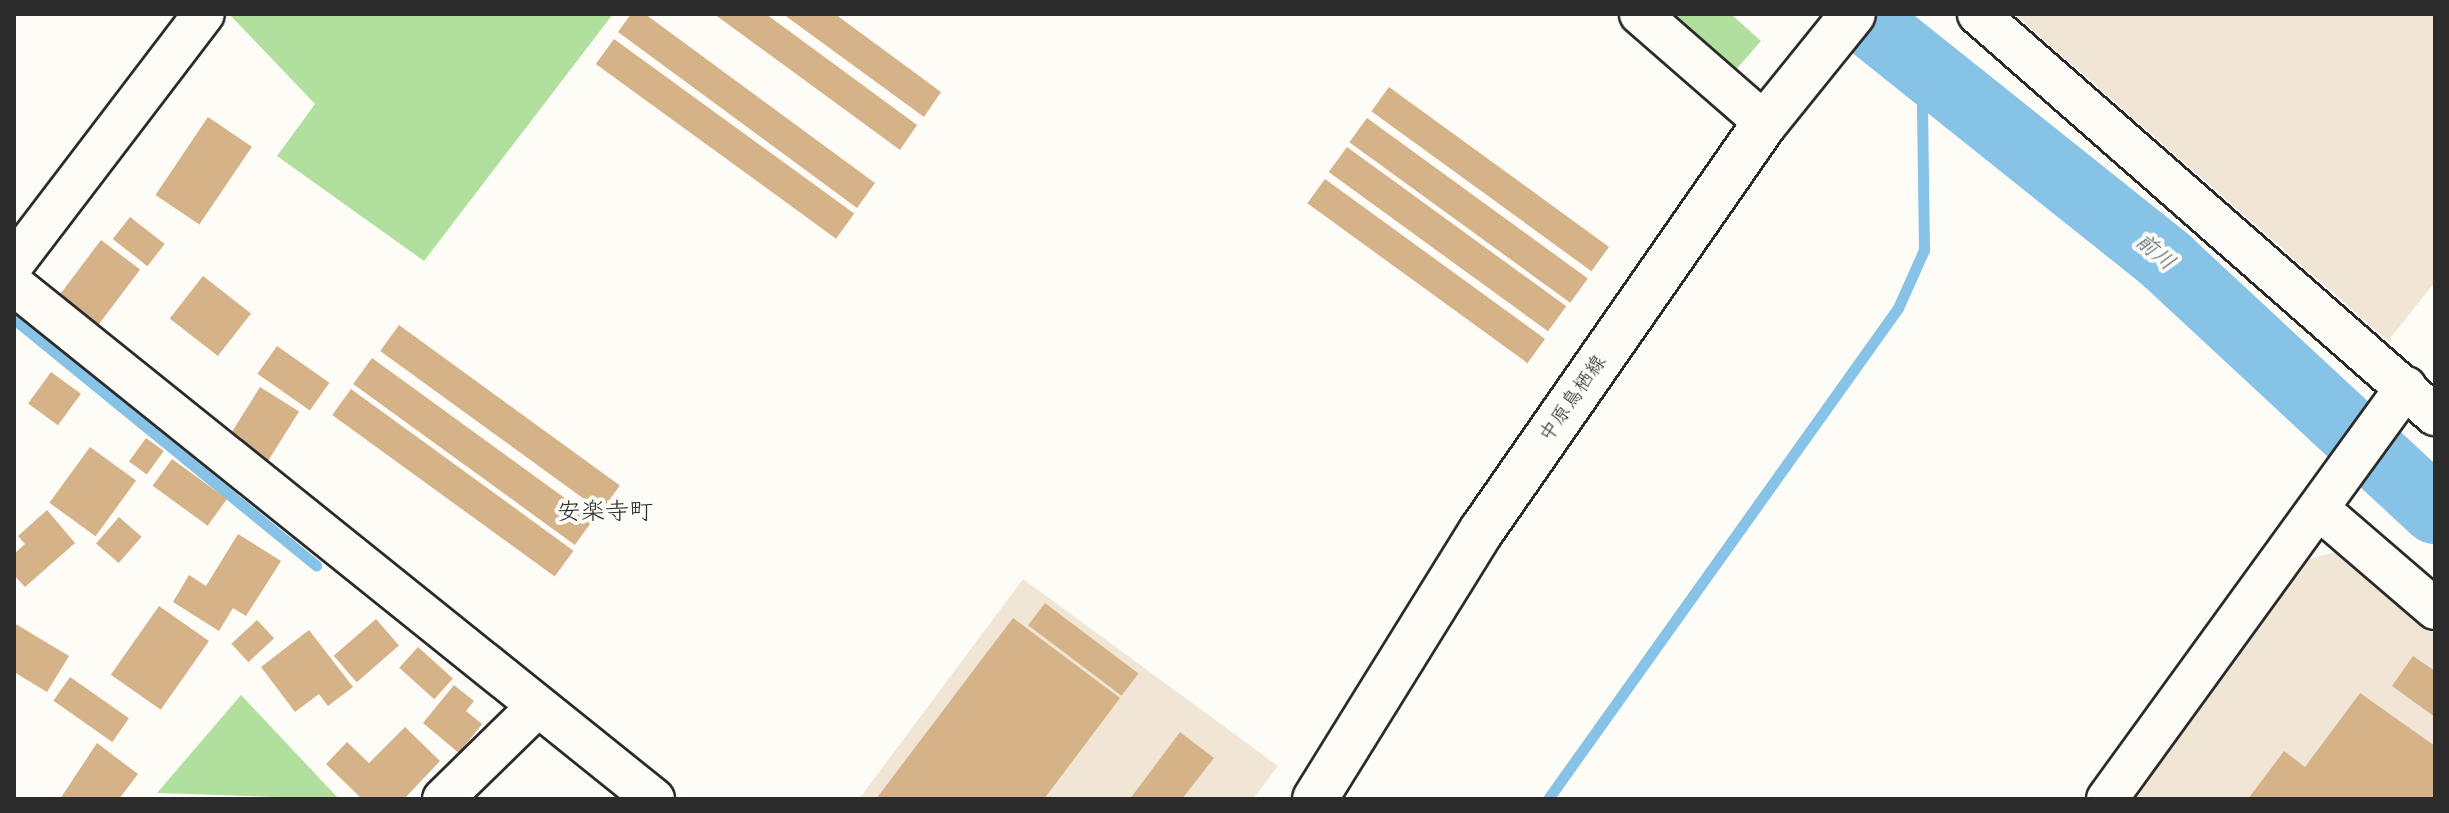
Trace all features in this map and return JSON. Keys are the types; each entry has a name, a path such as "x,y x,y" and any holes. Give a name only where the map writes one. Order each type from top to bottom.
{"main road":[{"name":"中原鳥栖線","path":"1315,799 1482,530 1765,123 1853,14"}],"street":[{"path":"14,263 204,14"},
{"path":"1640,14 1765,123"},
{"path":"1978,14 2394,402 2435,415"},
{"path":"14,285 654,799"},
{"path":"2107,799 2331,494 2394,402"},
{"path":"2331,494 2435,609"},
{"path":"443,799 537,707"}],"shaded area":[{"path":"2014,14 2435,14 2435,282 2388,341"},
{"path":"2338,551 2435,633 2435,799 2130,799 2306,560"},
{"path":"1023,579 1278,766 1253,799 859,799"}],"green space":[{"path":"613,14 424,261 277,156 315,104 231,16"},
{"path":"1652,14 1731,14 1761,41 1727,80"},
{"path":"241,695 339,799 157,793"}],"building":[{"path":"631,14 645,14 875,183 857,208 618,32"},
{"path":"714,14 766,14 917,125 900,150"},
{"path":"783,14 835,14 941,92 924,117"},
{"path":"614,39 854,214 836,239 596,64"},
{"path":"1389,87 1609,247 1591,271 1371,111"},
{"path":"208,117 252,147 199,225 155,195"},
{"path":"1367,118 1588,278 1570,303 1349,142"},
{"path":"1347,147 1566,306 1548,331 1329,172"},
{"path":"1325,179 1545,339 1527,363 1307,203"},
{"path":"130,217 165,244 147,266 113,239"},
{"path":"101,240 140,269 97,327 58,298"},
{"path":"203,276 251,314 218,356 170,319"},
{"path":"399,325 620,485 601,511 380,351"},
{"path":"277,346 329,383 310,411 257,374"},
{"path":"372,358 594,519 575,545 353,384"},
{"path":"51,372 81,394 58,425 28,404"},
{"path":"260,387 299,411 268,461 229,437"},
{"path":"351,389 573,551 555,577 332,415"},
{"path":"146,438 164,451 147,474 129,461"},
{"path":"90,447 136,481 96,536 49,503"},
{"path":"172,459 227,499 208,526 153,486"},
{"path":"47,510 75,543 25,587 14,575 14,554 25,544 18,536"},
{"path":"119,517 142,537 119,563 96,543"},
{"path":"238,534 281,561 246,616 233,608 219,631 173,602 189,575 206,586"},
{"path":"1045,603 1138,673 1122,696 1028,625"},
{"path":"159,606 209,641 161,710 111,675"},
{"path":"1013,618 1120,698 1044,799 876,799"},
{"path":"376,619 399,645 357,682 334,656"},
{"path":"257,620 274,638 248,662 231,644"},
{"path":"14,623 69,656 47,692 14,672"},
{"path":"309,630 353,687 328,706 319,694 295,712 261,667"},
{"path":"418,647 453,678 434,699 399,668"},
{"path":"2413,656 2435,671 2435,717 2392,686"},
{"path":"70,677 129,718 112,742 53,701"},
{"path":"454,685 474,701 466,711 482,724 459,753 423,723"},
{"path":"2360,693 2435,746 2434,799 2248,799 2284,751 2305,767"},
{"path":"405,727 440,761 404,799 362,799 326,764 347,742 369,763"},
{"path":"1180,732 1214,758 1182,799 1130,799"},
{"path":"97,743 138,774 119,799 60,799"}],"waterway":[{"name":"前川","path":"1858,14 2167,261 2435,510"},
{"path":"1548,799 1898,308 1924,250 1922,102 1881,34"},
{"path":"14,319 316,565"}],"district":[{"name":"安楽寺町","path":"605,512"}]}
